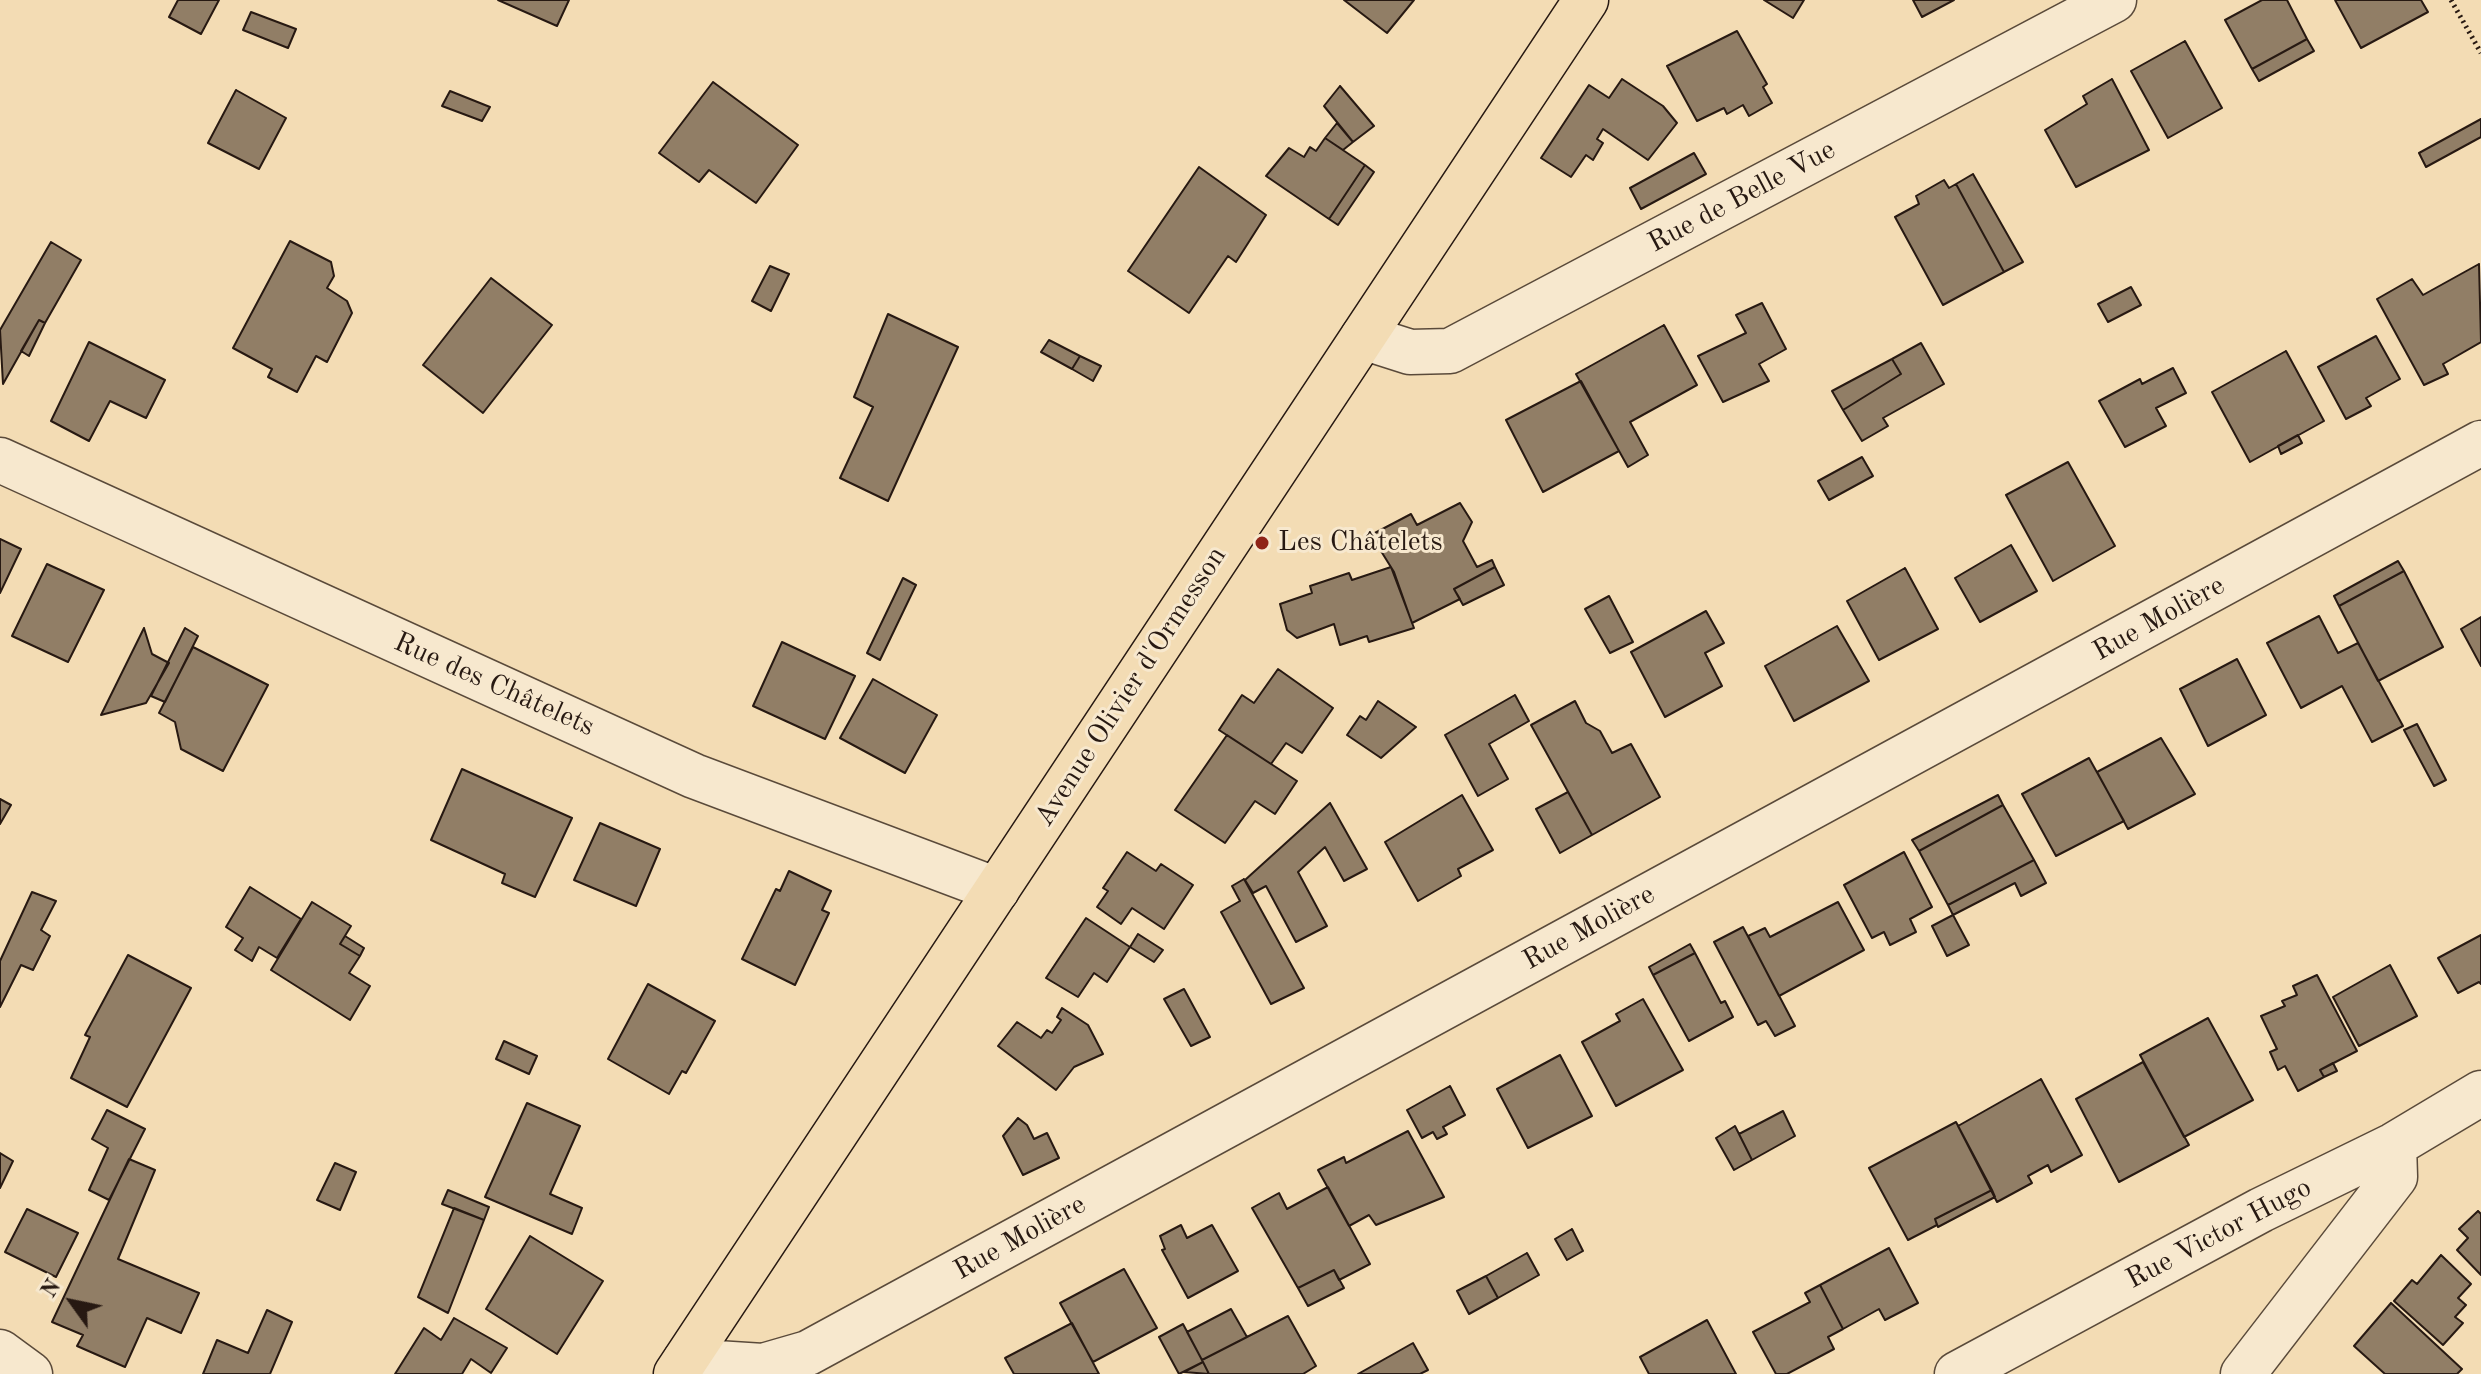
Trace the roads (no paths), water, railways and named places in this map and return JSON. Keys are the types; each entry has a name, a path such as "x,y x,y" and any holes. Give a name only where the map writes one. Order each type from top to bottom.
{"main road":[{"name":"Avenue Olivier d'Ormesson","path":"680,1368 1586,0"}],"street":[{"name":"Rue de Belle Vue","path":"1363,337 1410,352 1450,351 2114,0"},
{"name":"Rue Molière","path":"680,1368 763,1366 808,1353 2481,443"},
{"name":"Rue des Châtelets","path":"0,460 694,776 997,890"},
{"name":"Rue Victor Hugo","path":"1957,1374 2261,1210 2394,1145 2481,1093"},
{"path":"2243,1374 2395,1177 2394,1145"},
{"path":"0,1352 30,1374"}],"place":[{"name":"Les Châtelets","path":"1262,543"}]}
